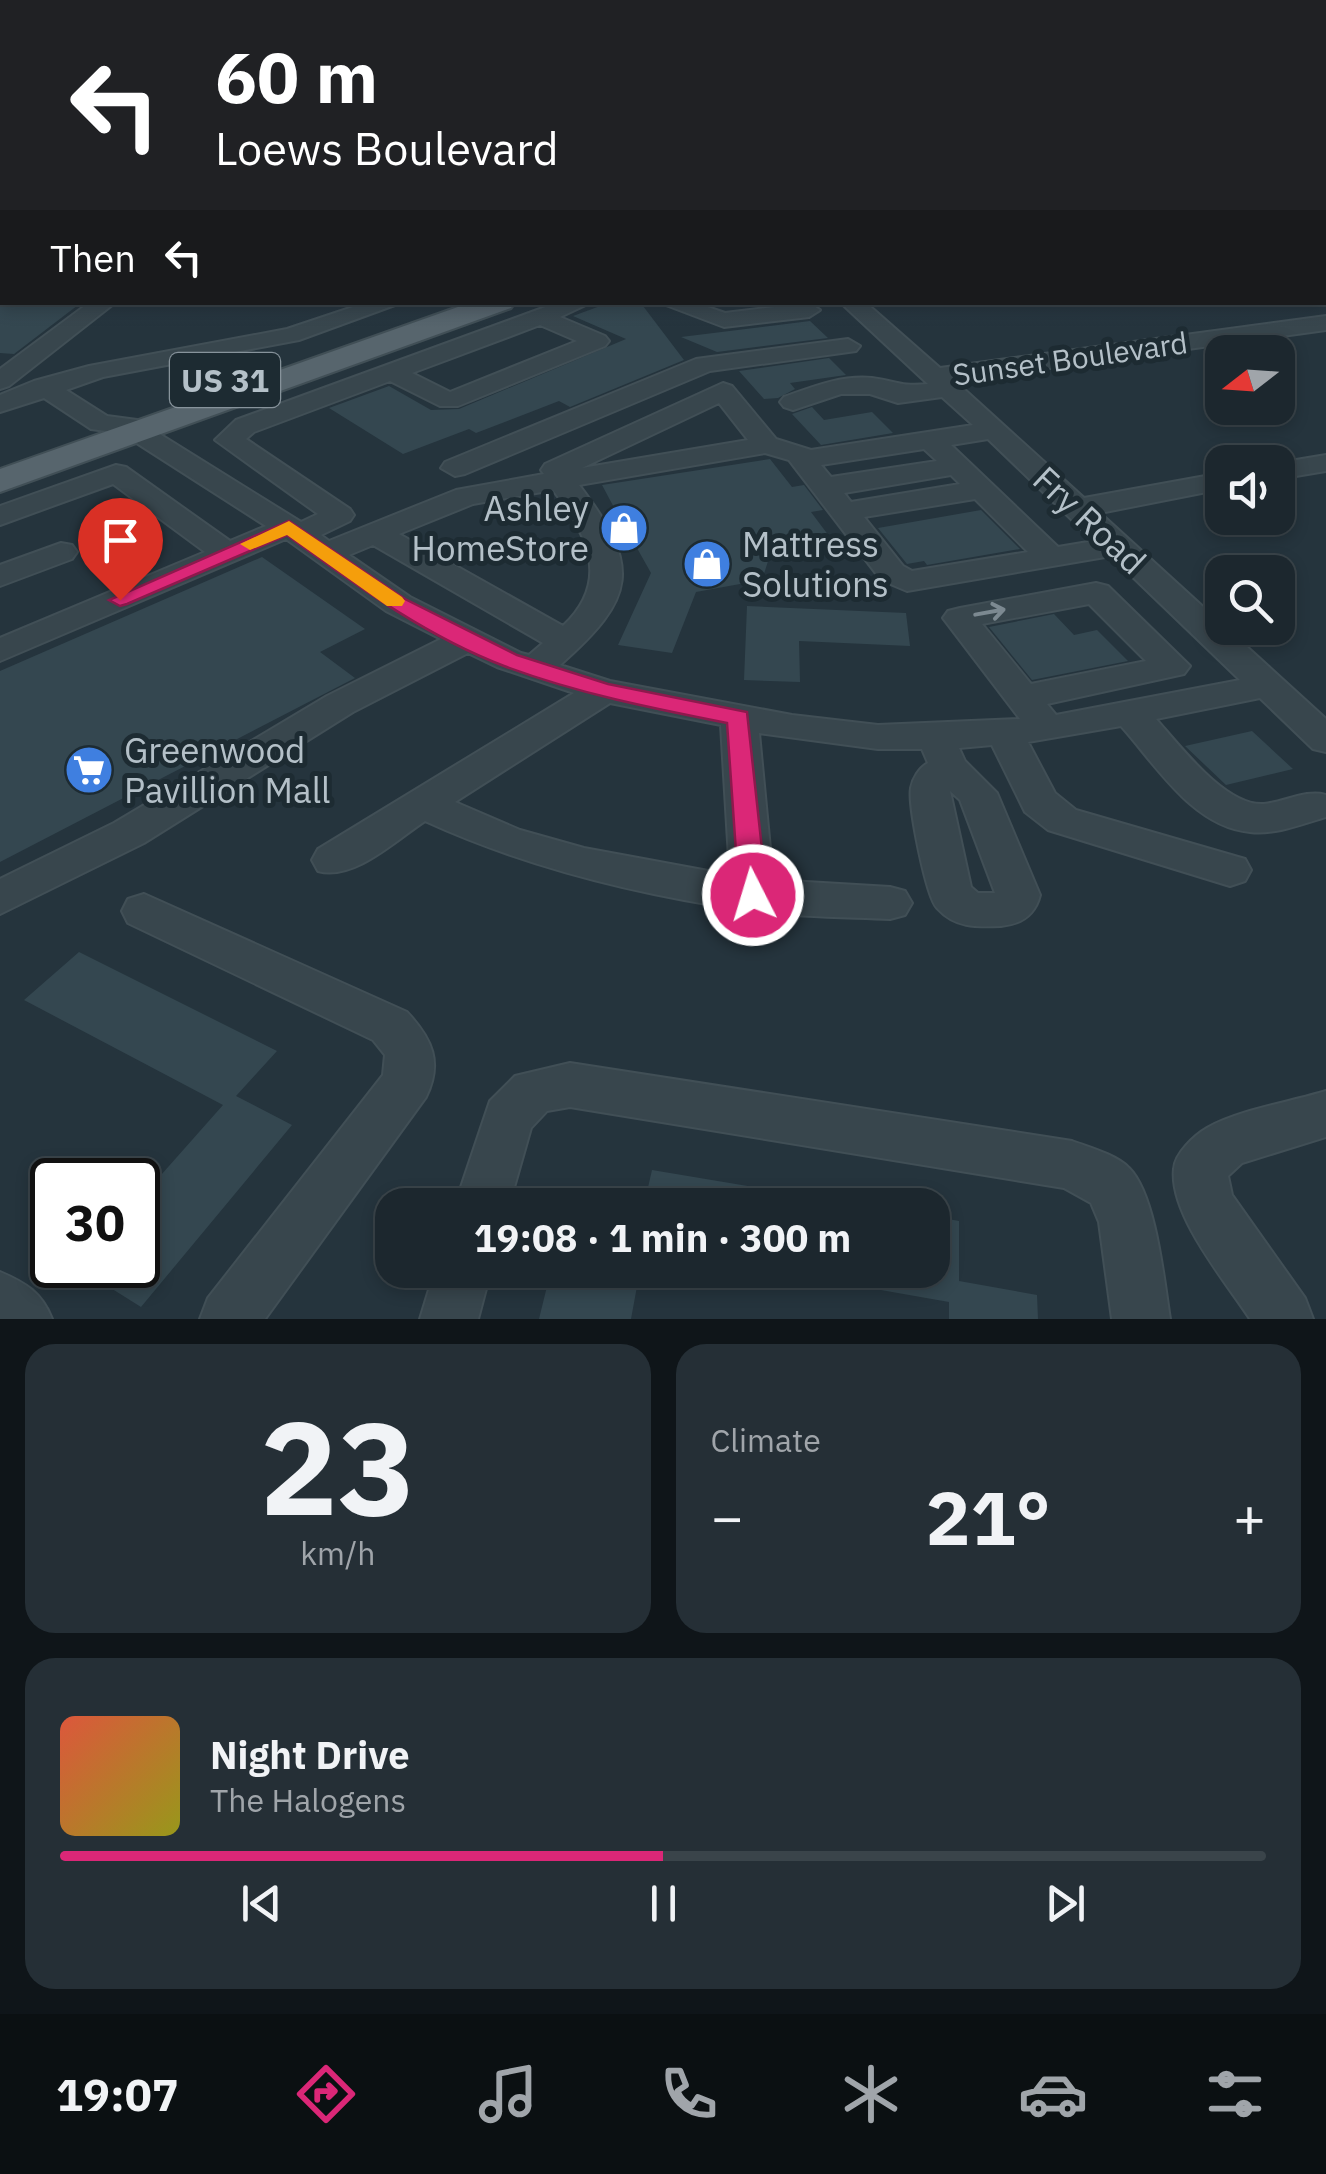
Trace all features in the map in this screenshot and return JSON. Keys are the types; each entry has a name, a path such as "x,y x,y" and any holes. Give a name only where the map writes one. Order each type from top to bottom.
{"main road":[{"name":"US 31","path":"0,481 123,424 442,305"},
{"name":"US 31","path":"0,458 278,382 493,305"}],"street":[{"path":"0,381 100,305"},
{"path":"0,404 70,378 297,334 383,305"},
{"path":"304,538 339,515 229,440 246,426 573,305"},
{"path":"678,305 724,320 805,306 848,346"},
{"name":"Fry Road","path":"853,305 994,430 1326,740"},
{"path":"391,372 449,400 597,341 540,317"},
{"name":"Sunset Boulevard","path":"792,402 838,386 872,386 898,395 940,383 1326,323"},
{"path":"408,336 444,352"},
{"path":"455,468 705,364 890,338"},
{"path":"0,359 27,361"},
{"path":"70,378 123,424"},
{"path":"278,382 316,400"},
{"path":"44,386 123,424 304,538 398,604 508,660 604,691 739,718 878,737 942,753 1004,734 1130,714 1266,686"},
{"path":"518,488 723,391 766,445"},
{"path":"0,651 227,553 304,538 375,533 466,496 766,445 810,458 994,430"},
{"path":"931,440 1052,558"},
{"path":"798,454 892,573 907,580 1118,546"},
{"path":"1295,468 1326,463"},
{"path":"833,499 958,466"},
{"path":"0,516 116,474 227,553"},
{"path":"537,667 602,602 606,583 600,539 560,480"},
{"path":"1078,508 1205,484"},
{"path":"833,499 982,489"},
{"path":"375,533 564,641"},
{"path":"0,576 62,552"},
{"path":"1025,696 1172,666 1096,593 960,618 1025,696 1047,729"},
{"path":"0,898 129,832 340,704 468,639"},
{"path":"333,860 604,691"},
{"path":"1130,714 1220,808 1243,818 1279,816 1316,806"},
{"path":"739,718 753,895"},
{"path":"1004,734 1046,811 1062,820 1230,870"},
{"path":"421,803 508,842 546,852 753,895 890,904"},
{"path":"144,911 390,1026 410,1049 408,1082 228,1319"},
{"path":"487,1188 508,1117 534,1091 570,1085 1072,1165 1110,1185 1127,1222 1140,1319"},
{"path":"1284,1319 1207,1206 1200,1168 1225,1145 1326,1114"},
{"path":"449,1319 458,1288"},
{"path":"0,1300 23,1319"}],"building":[{"path":"0,305 78,305 14,354 0,353"},
{"path":"603,305 642,305 684,360 570,407 559,401 476,433 469,429 403,454 329,408 389,386 431,410 459,409 626,339 573,316"},
{"path":"810,321 828,338 717,352 681,337"},
{"path":"829,358 846,375 790,383 795,389 778,398 764,399 739,371"},
{"path":"812,407 824,420 872,412 893,433 821,445 792,414"},
{"name":"Mattress Solutions","path":"770,459 792,487 804,485 823,510 811,512 835,544 770,555 762,580 696,592 672,653 618,645 651,573 633,541 619,543 606,517 618,515 602,485"},
{"path":"981,510 1020,549 927,565 924,561 907,564 878,528"},
{"name":"Greenwood Pavillion Mall","path":"262,557 365,629 320,652 355,678 0,862 0,671"},
{"path":"747,606 906,613 910,646 799,641 800,682 744,680"},
{"path":"1054,614 1074,635 1097,630 1128,661 1032,680 989,627"},
{"path":"1252,731 1293,769 1226,785 1185,746"},
{"path":"79,952 277,1051 236,1096 292,1125 160,1284 160,1176 223,1105 24,1000"},
{"path":"652,1170 760,1188 648,1188"},
{"path":"950,1219 959,1221 959,1281 1037,1295 1038,1319 949,1319 949,1302 869,1288 950,1288"},
{"path":"111,1288 157,1288 141,1307"},
{"path":"547,1288 637,1288 631,1319 539,1319"}],"slow traffic":[{"path":"250,544 289,527 394,601"}],"place":[{"name":"Ashley HomeStore","path":"624,528"},
{"name":"Mattress Solutions","path":"707,564"},
{"name":"Greenwood Pavillion Mall","path":"89,770"}],"route":[{"path":"120,600 289,527 398,604 508,660 604,691 739,718 753,895"}]}
